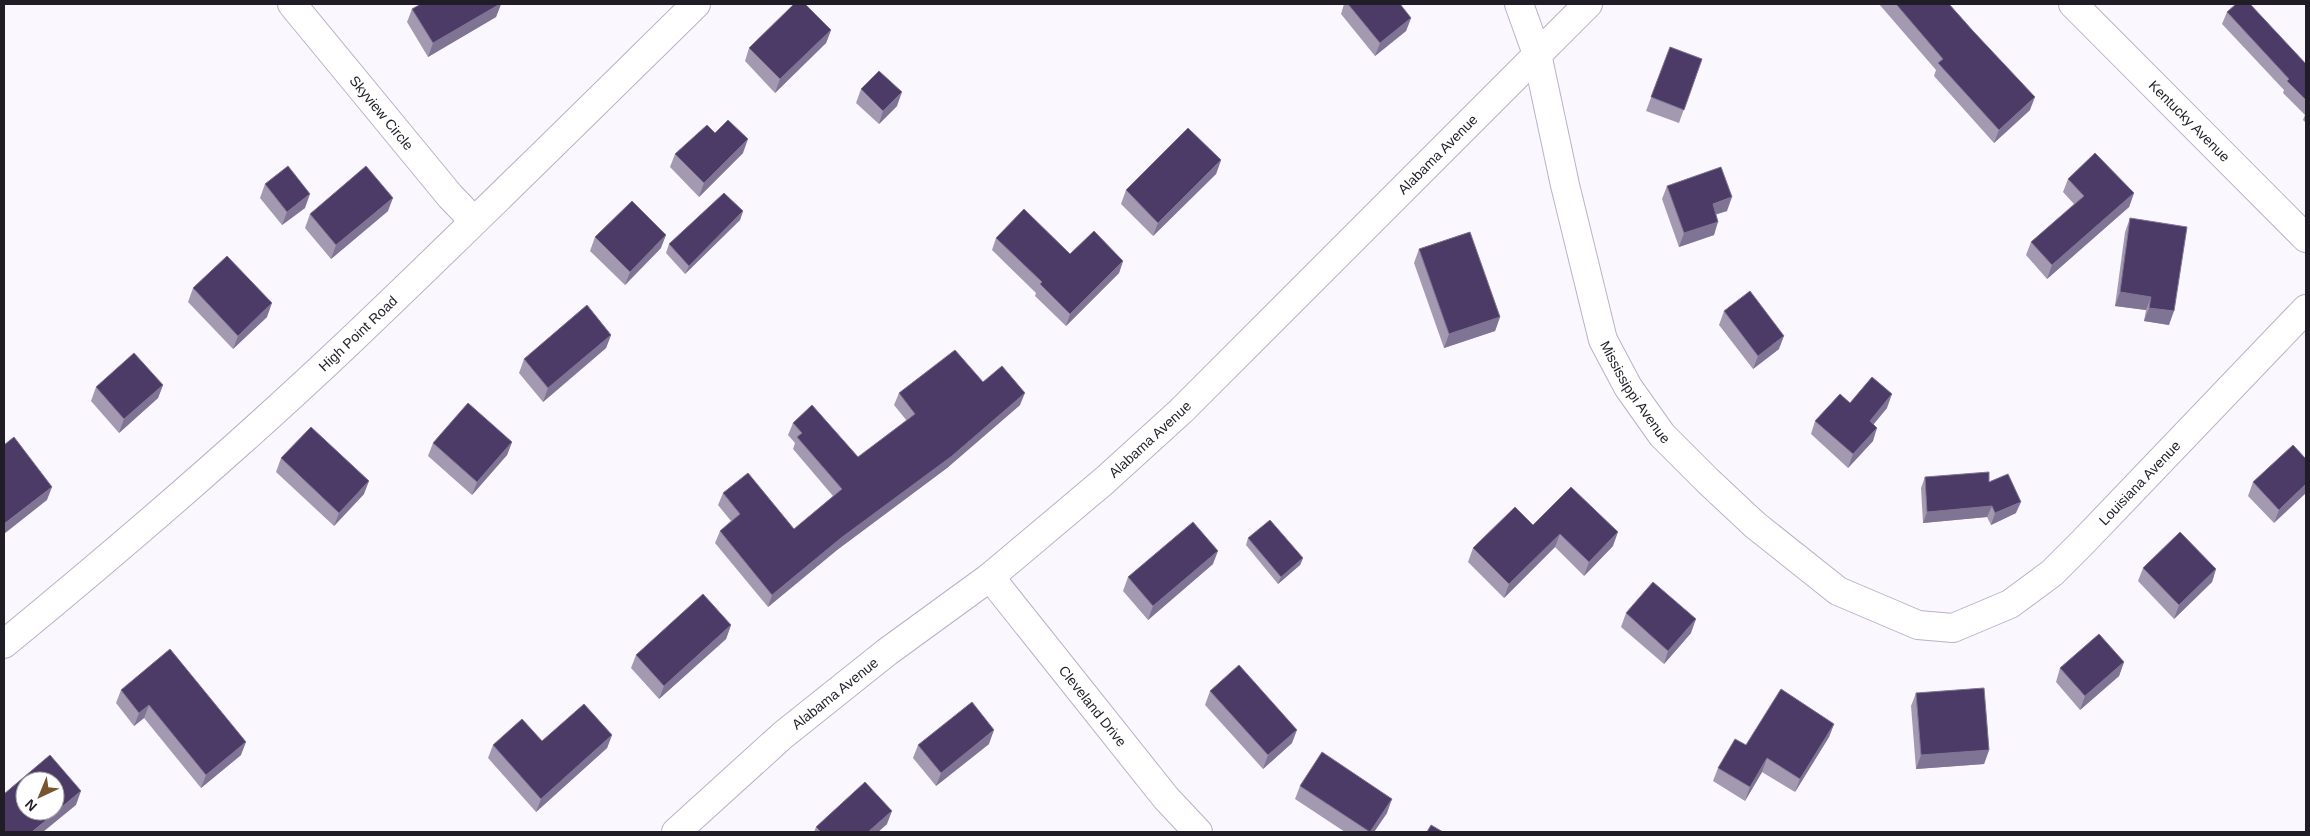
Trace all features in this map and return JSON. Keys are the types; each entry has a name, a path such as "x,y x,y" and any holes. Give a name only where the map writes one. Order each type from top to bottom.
{"street":[{"name":"Skyview Circle","path":"292,4 450,196 474,221"},
{"name":"High Point Road","path":"4,644 96,568 224,456 346,345 696,4"},
{"name":"Mississippi Avenue","path":"1519,4 1537,54 1565,185 1604,340 1628,387 1662,435 1755,525 1838,591 1918,625 1953,628"},
{"name":"Alabama Avenue","path":"676,832 783,735 887,652 990,577 1104,481 1181,411 1588,4"},
{"name":"Kentucky Avenue","path":"2073,4 2306,238"},
{"name":"Louisiana Avenue","path":"1953,628 2010,604 2052,573 2306,309"},
{"name":"Cleveland Drive","path":"990,577 1166,798 1198,832"}],"building":[{"path":"421,4 500,4 433,43 412,9"},
{"path":"794,4 805,4 831,30 780,79 749,48"},
{"path":"1348,4 1400,4 1411,18 1380,43"},
{"path":"1896,4 1949,4 2035,97 1999,130 1938,63 1943,59"},
{"path":"2236,4 2250,4 2306,64 2306,100 2227,12"},
{"path":"1670,47 1702,59 1684,110 1651,97"},
{"path":"879,71 902,92 883,111 861,89"},
{"path":"728,120 748,139 704,183 675,154 707,125 715,133"},
{"path":"1188,128 1221,160 1158,223 1126,190"},
{"path":"2095,153 2134,193 2052,265 2031,242 2084,196 2068,179"},
{"path":"288,166 310,194 287,212 265,184"},
{"path":"366,166 393,198 336,245 310,214"},
{"path":"1721,167 1732,197 1713,204 1718,222 1684,233 1667,186"},
{"path":"724,193 743,211 689,266 669,244"},
{"path":"632,201 666,235 630,272 595,237"},
{"path":"1024,209 1070,254 1094,231 1123,261 1070,314 1040,284 1042,282 996,238"},
{"path":"2130,218 2187,227 2174,311 2149,308 2151,297 2120,292"},
{"path":"1470,232 1500,317 1449,334 1419,249"},
{"path":"227,256 272,303 238,336 193,288"},
{"path":"1750,291 1784,336 1758,356 1724,311"},
{"path":"587,305 611,335 548,388 524,359"},
{"path":"955,350 983,382 1002,366 1025,393 952,456 841,538 772,595 720,531 740,514 723,493 748,473 794,529 842,489 797,437 802,433 793,423 812,405 858,457 915,414 899,393"},
{"path":"134,353 163,385 124,419 96,387"},
{"path":"1872,377 1892,394 1870,421 1877,428 1853,454 1815,421 1840,394 1850,403"},
{"path":"468,403 512,442 477,482 433,443"},
{"path":"311,427 369,481 339,513 281,458"},
{"path":"14,437 52,487 4,524 4,445"},
{"path":"2293,445 2306,459 2306,484 2279,510 2253,482"},
{"path":"1989,472 1989,482 2008,474 2021,502 1995,513 1992,506 1927,512 1925,477"},
{"path":"1571,487 1618,532 1589,562 1560,534 1509,584 1473,548 1515,507 1533,525"},
{"path":"1270,520 1303,558 1281,577 1248,538"},
{"path":"1193,522 1218,551 1153,606 1128,577"},
{"path":"2180,532 2216,569 2179,605 2143,568"},
{"path":"1653,582 1696,619 1668,651 1626,613"},
{"path":"703,594 731,625 664,686 636,655"},
{"path":"2099,634 2124,662 2085,696 2060,668"},
{"path":"170,649 246,742 206,775 149,705 139,713 121,690"},
{"path":"1239,665 1297,730 1268,755 1210,691"},
{"path":"1984,688 1989,750 1921,755 1916,693"},
{"path":"1781,689 1834,724 1800,779 1767,758 1750,787 1718,768 1735,739 1746,745"},
{"path":"972,702 994,730 941,773 918,745"},
{"path":"584,704 612,735 541,799 493,745 522,719 542,741"},
{"path":"1322,752 1392,799 1370,832 1300,786"},
{"path":"50,755 64,771 31,771"},
{"path":"65,772 81,791 65,804"},
{"path":"865,782 892,811 868,832 821,832 816,827"},
{"path":"15,785 15,821 45,821 32,832 4,832 4,794"},
{"path":"1431,825 1443,832 1427,832"}]}
